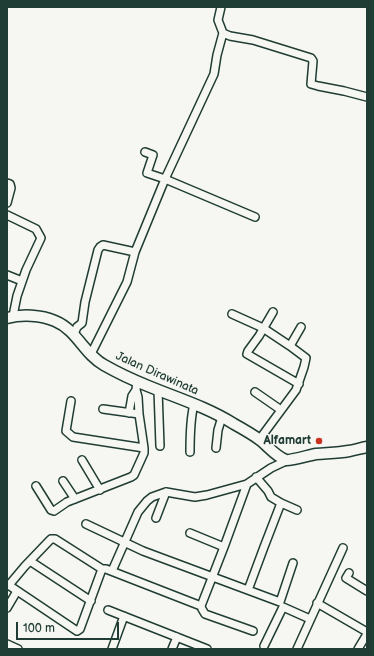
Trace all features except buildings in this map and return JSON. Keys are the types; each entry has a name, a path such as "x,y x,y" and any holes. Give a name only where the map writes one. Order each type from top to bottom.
{"street":[{"path":"91,354 127,282 135,252 166,179 214,74 223,33 218,20 221,7"},
{"path":"223,33 230,36 253,40 311,58 313,61 311,84 367,97"},
{"path":"145,152 153,155 147,173 166,179 255,217"},
{"path":"7,183 10,184 11,188 7,203"},
{"path":"7,215 36,229 41,238 26,270 10,317"},
{"path":"74,334 77,327 82,323 85,302 100,247 103,245 135,252"},
{"path":"7,275 22,281"},
{"path":"273,312 247,354 299,384"},
{"path":"232,314 263,328 306,358 296,390 259,440"},
{"name":"Jalan Dirawinata","path":"10,317 24,315 35,316 60,323 74,334 91,354 103,364 136,386 158,390 222,417 259,440 280,456"},
{"path":"290,346 301,327"},
{"path":"129,413 132,396 136,386"},
{"path":"36,486 51,510 54,511 64,503 100,490 134,475 144,453 136,386"},
{"path":"158,390 160,446"},
{"path":"255,392 282,410"},
{"path":"71,401 66,431 73,437 144,448"},
{"path":"190,452 191,422 194,404"},
{"path":"103,409 139,414"},
{"path":"216,448 218,430 222,417"},
{"path":"112,571 138,512 147,500 156,495 166,492 195,497 207,495 247,484 271,468 280,456 349,451 367,447"},
{"path":"82,460 100,490"},
{"path":"256,477 266,488 271,497 297,510"},
{"path":"63,480 75,499"},
{"path":"201,606 247,484"},
{"path":"156,518 166,492"},
{"path":"248,590 282,503"},
{"path":"86,524 149,553 212,578 280,602 293,563"},
{"path":"190,532 224,547"},
{"path":"102,569 80,629 77,631 8,584 53,538 102,569 112,571 201,606 205,614 253,631"},
{"path":"297,649 342,548"},
{"path":"30,561 91,601"},
{"path":"349,573 346,578 367,590 367,584"},
{"path":"7,608 17,591"},
{"path":"317,603 367,633 358,649"},
{"path":"264,646 283,607 310,619"},
{"path":"108,610 206,649"},
{"path":"112,649 124,616"},
{"path":"172,649 177,637"},
{"path":"7,644 18,649"}],"place":[{"name":"Alfamart","path":"319,441"}]}
